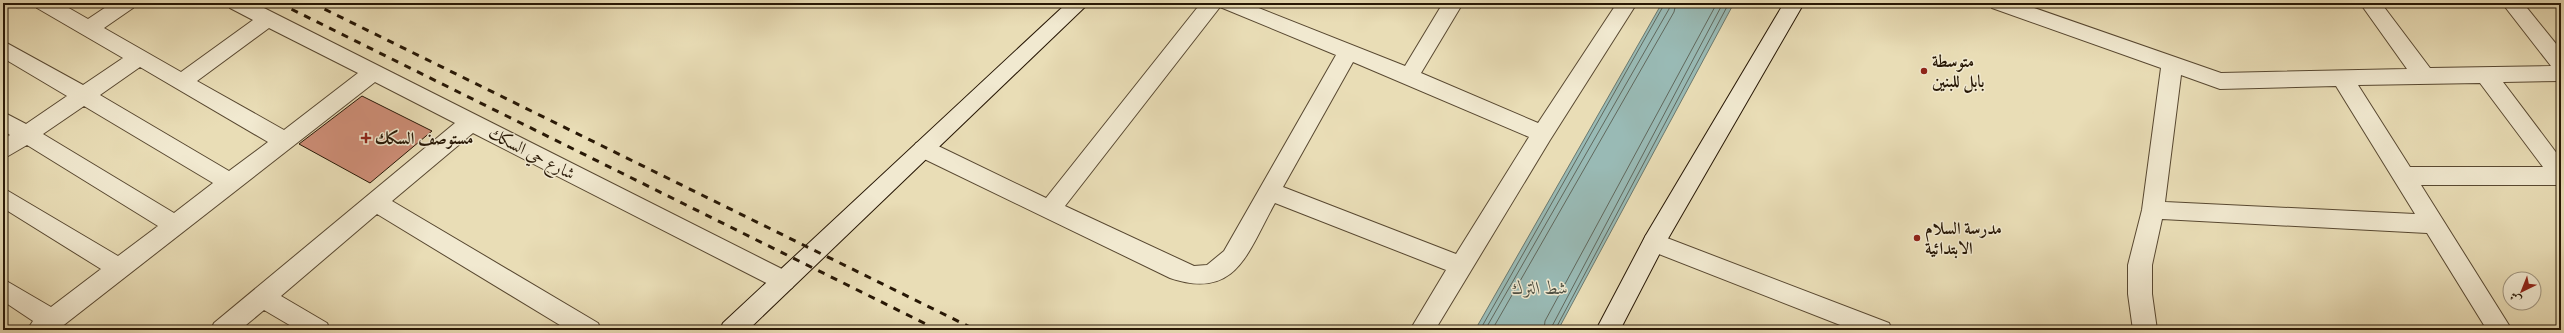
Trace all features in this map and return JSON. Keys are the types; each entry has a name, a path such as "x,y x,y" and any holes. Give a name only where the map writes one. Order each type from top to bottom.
{"street":[{"path":"44,3 285,141"},
{"path":"89,28 126,3"},
{"name":"شارع حي السكك","path":"238,3 784,281"},
{"path":"732,330 1079,3"},
{"path":"1050,209 1212,3"},
{"path":"1227,3 1347,53 1409,76 1542,134"},
{"path":"1409,76 1453,3"},
{"path":"1422,330 1542,134 1627,3"},
{"path":"1608,330 1654,242 1794,3"},
{"path":"1999,3 2220,81 2561,73"},
{"path":"2370,3 2424,76"},
{"path":"2512,3 2561,64"},
{"path":"181,82 268,19"},
{"path":"3,48 231,183"},
{"path":"924,149 1192,277 1209,276 1223,269 1232,258 1347,53"},
{"path":"3,151 138,58"},
{"path":"2145,330 2140,294 2140,265 2153,210 2172,64"},
{"path":"3,289 45,325 374,72"},
{"path":"2486,75 2561,175"},
{"path":"2342,78 2432,224 2500,330"},
{"path":"3,120 175,226"},
{"path":"223,330 471,122"},
{"path":"2403,176 2561,175"},
{"path":"1269,191 1462,266"},
{"path":"3,198 119,268"},
{"path":"375,202 589,330"},
{"path":"2153,210 2432,224"},
{"path":"1654,242 1880,330"},
{"path":"263,297 318,330"}],"water":[{"name":"شط الترك","path":"1662,3 1734,3 1558,330 1475,330"}],"building":[{"name":"مستوصف السكك","path":"362,96 432,131 370,183 299,144"}],"railway":[{"path":"279,3 938,330"},
{"path":"312,3 976,330"}],"place":[{"name":"متوسطة بابل للبنين","path":"1924,71"},
{"name":"مستوصف السكك","path":"366,138"},
{"name":"مدرسة السلام الابتدائية","path":"1917,238"}]}
